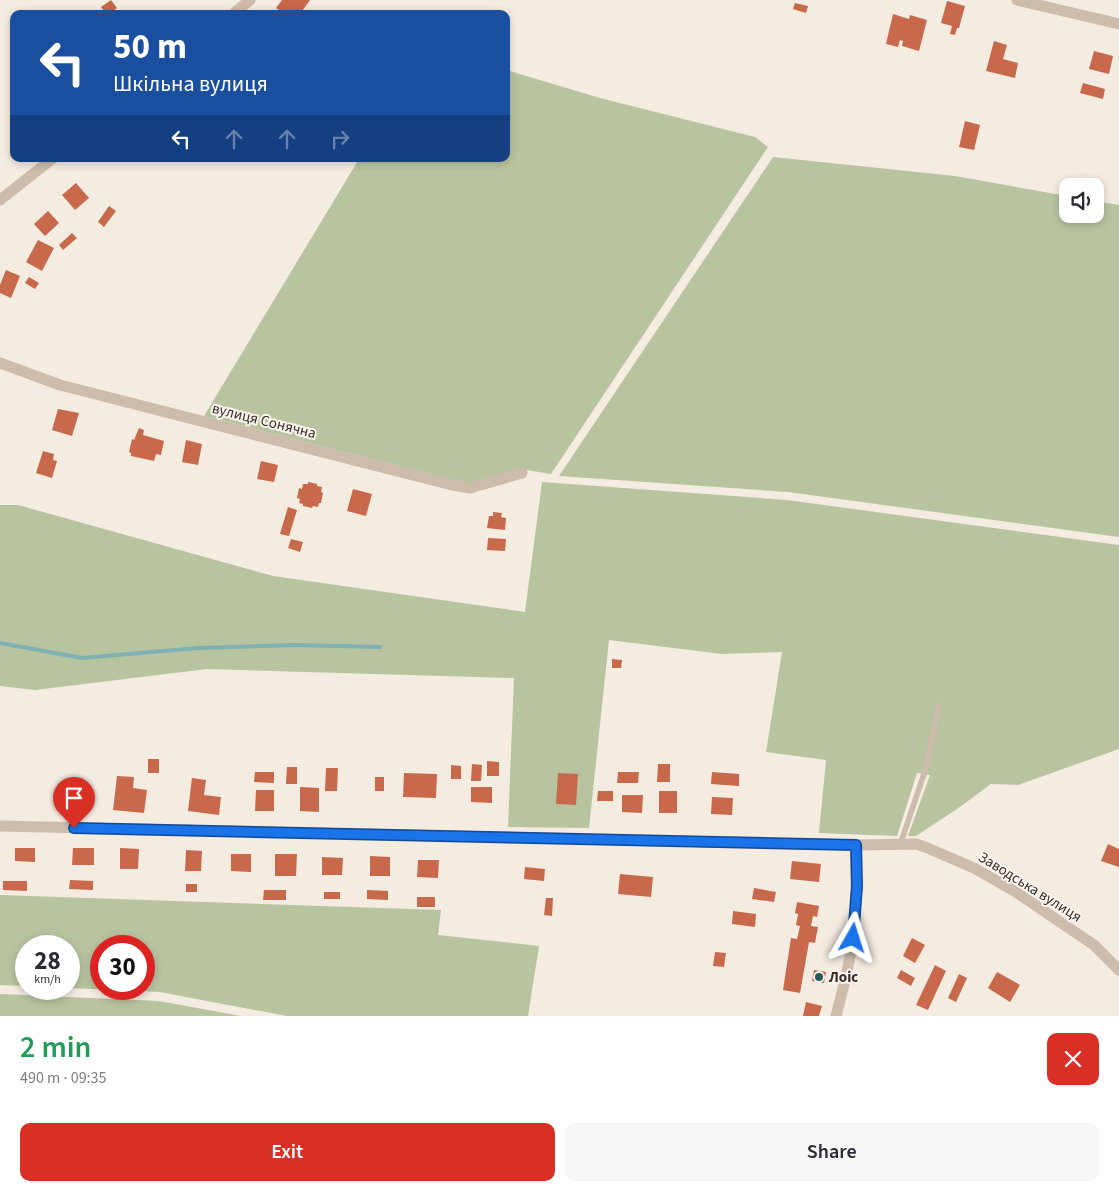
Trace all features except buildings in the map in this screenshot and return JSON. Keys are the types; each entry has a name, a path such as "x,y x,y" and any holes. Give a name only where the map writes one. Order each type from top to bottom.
{"street":[{"path":"238,10 250,0"},
{"path":"1017,0 1119,24"},
{"path":"0,200 48,162"},
{"name":"вулиця Сонячна","path":"0,363 60,385 452,485 470,488 522,473"},
{"name":"Заводська вулиця","path":"0,826 856,845 916,844 974,868 1016,892 1094,945 1119,970"},
{"path":"836,1016 850,954 855,921 857,886 856,845"}],"lane":[{"path":"900,845 925,771 939,705"}],"green space":[{"path":"510,71 600,98 755,137 768,147 551,474 521,469 470,483 204,416 357,162 510,162"},
{"path":"773,157 955,176 1059,195 1059,223 1104,223 1104,202 1119,205 1119,537 788,492 559,476"},
{"path":"542,482 787,500 1119,545 1119,749 1018,785 991,784 916,836 908,836 930,775 917,773 897,836 819,833 826,760 766,752 782,652 722,654 609,640 589,828 508,827 514,678 207,669 35,690 0,686 0,505 18,505 273,576 525,612"},
{"path":"0,895 441,910 438,935 539,946 528,1016 287,1016 155,992 155,935 90,935 90,989 80,988 80,935 15,935 15,986 0,985"},
{"path":"0,994 15,995 15,1000 80,1000 80,998 90,998 90,1000 159,1001 241,1016 0,1016"}],"waterway":[{"path":"0,643 82,658 198,648 295,645 380,647"}],"place":[{"name":"Лоіс","path":"819,977"}],"route":[{"path":"74,828 856,845 857,886 853,938"}]}
